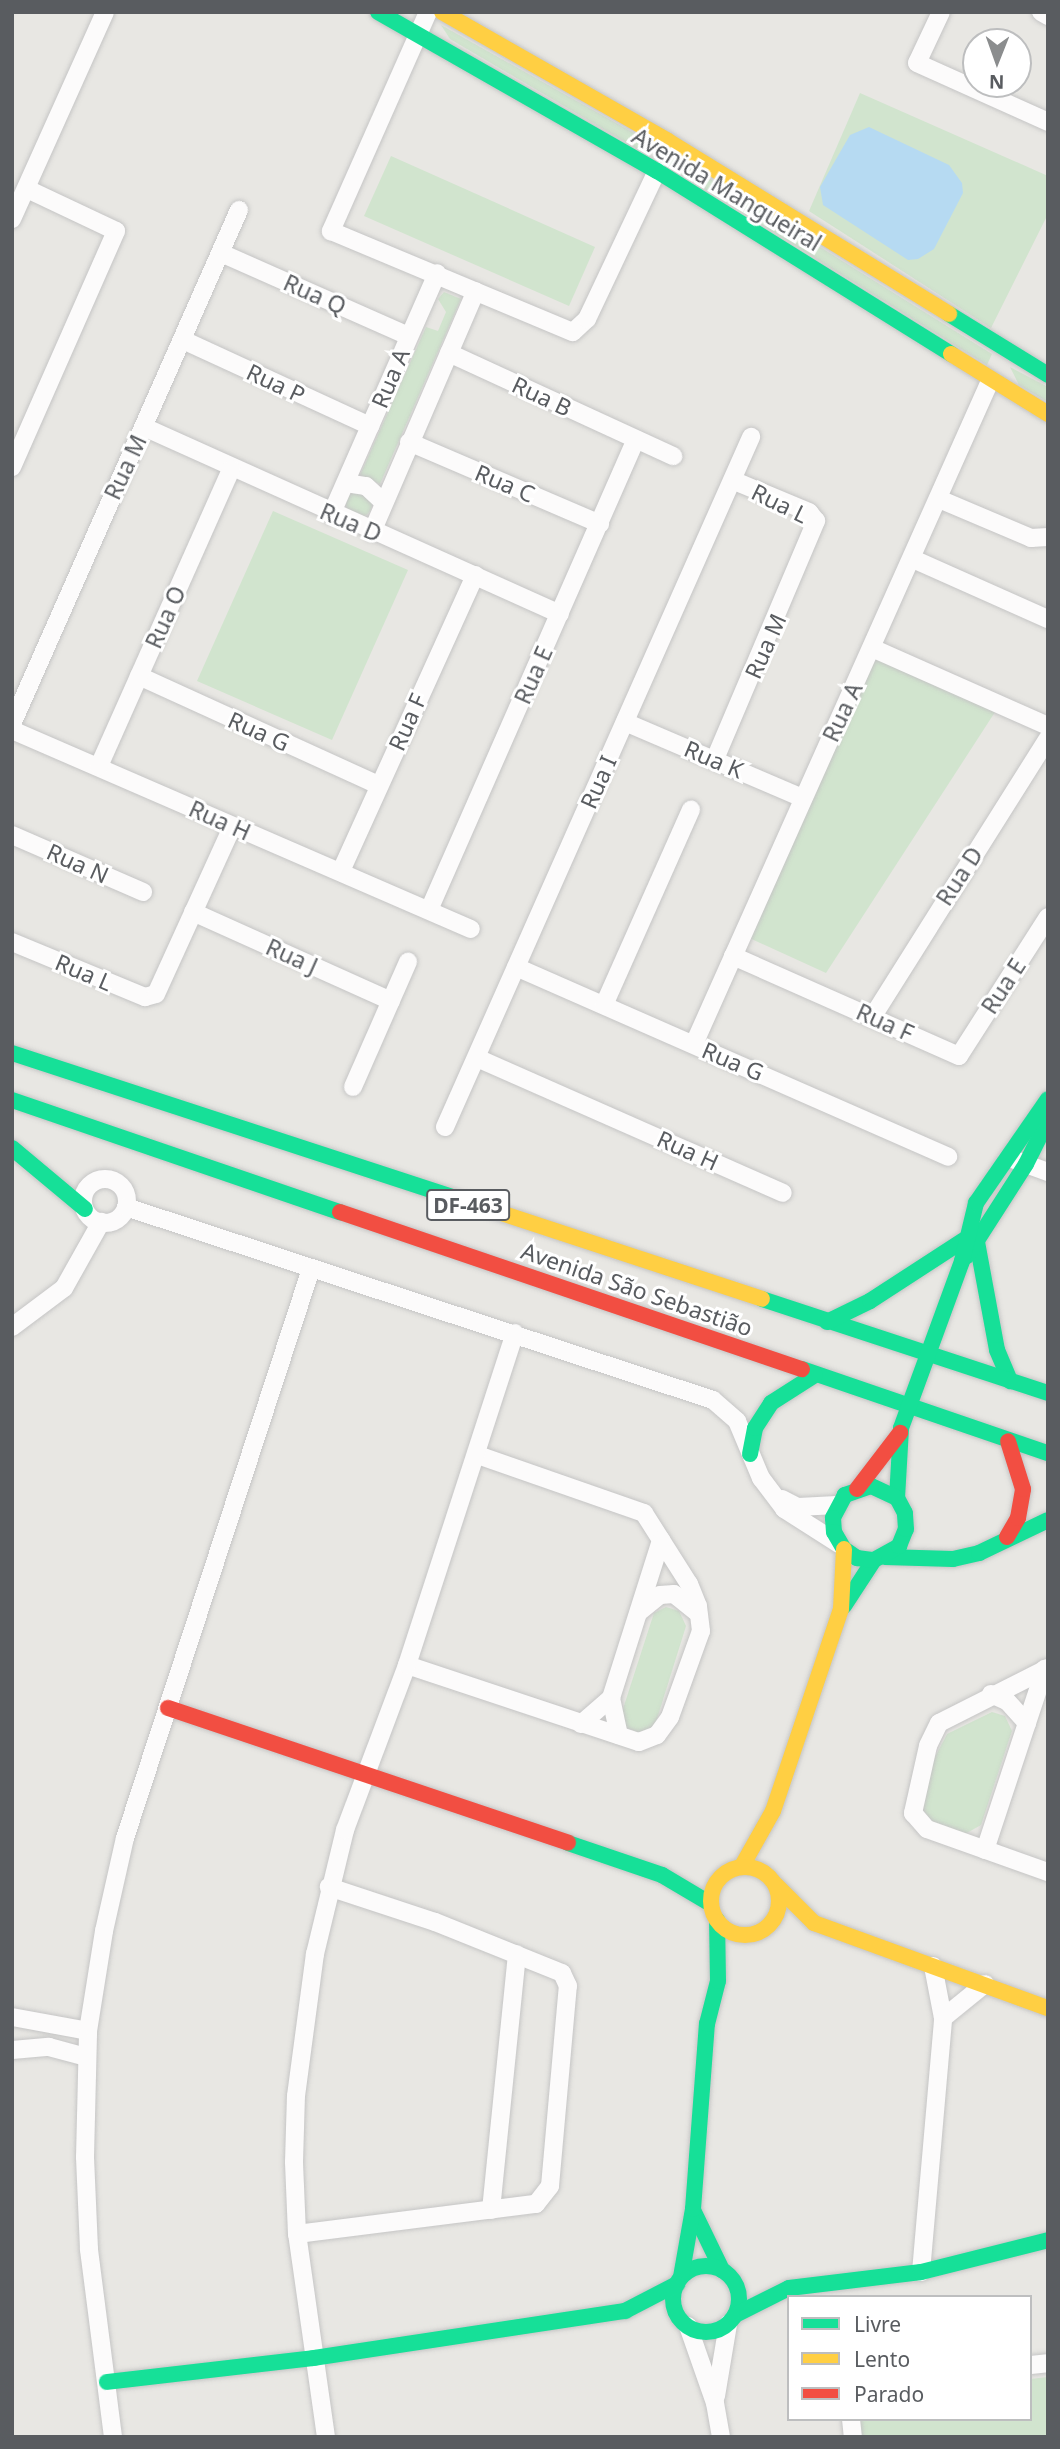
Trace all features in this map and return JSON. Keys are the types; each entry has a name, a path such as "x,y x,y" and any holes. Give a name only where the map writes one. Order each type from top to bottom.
{"street":[{"path":"12,219 105,12"},
{"name":"Avenida Mangueiral","path":"378,12 657,171 899,321 990,381 1048,414"},
{"path":"428,12 331,231 573,332 587,319 657,171"},
{"name":"Avenida Mangueiral","path":"442,12 580,88 920,299 1048,375"},
{"path":"941,12 918,63 1048,121"},
{"path":"12,467 116,230 27,189"},
{"path":"755,232 771,223 776,208"},
{"name":"Rua M","path":"12,724 239,210"},
{"name":"Rua Q","path":"221,253 408,337"},
{"name":"Rua A","path":"331,515 437,273"},
{"name":"Rua A","path":"372,531 476,291"},
{"path":"899,321 904,303 920,299"},
{"name":"Rua P","path":"183,340 370,426"},
{"name":"Rua B","path":"449,353 673,456"},
{"name":"Rua A","path":"694,1044 990,381"},
{"name":"Rua D","path":"144,427 331,515 475,575 559,614"},
{"name":"Rua I","path":"445,1127 751,437"},
{"name":"Rua E","path":"429,910 636,439"},
{"name":"Rua C","path":"409,442 600,524"},
{"name":"Rua O","path":"99,766 231,469"},
{"name":"Rua L","path":"732,480 809,512 816,521 814,533"},
{"path":"346,483 366,486 383,502"},
{"path":"939,499 1031,538 1048,537"},
{"name":"Rua M","path":"715,759 814,533"},
{"path":"912,559 1048,619"},
{"name":"Rua F","path":"341,871 475,575"},
{"path":"872,648 1048,726"},
{"name":"Rua G","path":"139,676 379,785"},
{"name":"Rua K","path":"625,722 802,798"},
{"name":"Rua H","path":"12,730 471,929"},
{"name":"Rua D","path":"873,1016 1048,738"},
{"path":"604,1005 691,810"},
{"path":"193,912 232,827"},
{"name":"Rua N","path":"12,835 143,892"},
{"name":"Rua L","path":"12,942 145,997 156,994 193,912"},
{"name":"Rua J","path":"193,912 391,1001"},
{"name":"Rua E","path":"960,1056 1048,917"},
{"name":"Rua F","path":"733,956 960,1056"},
{"path":"353,1087 408,962"},
{"name":"Rua G","path":"516,967 948,1157"},
{"name":"Avenida São Sebastião","path":"12,1054 1048,1394"},
{"name":"Rua H","path":"477,1058 783,1194"},
{"path":"1010,1381 995,1338 971,1241 976,1203 1048,1099"},
{"name":"Avenida São Sebastião","path":"12,1101 1048,1453"},
{"path":"897,1498 900,1432 925,1354 962,1261 971,1241 1026,1164 1048,1120"},
{"path":"12,1149 101,1222"},
{"path":"1006,1156 1048,1172"},
{"path":"12,1326 64,1288 101,1222 119,1217 126,1207 125,1190 104,1178 84,1193 85,1209"},
{"path":"126,1207 713,1400 737,1420 750,1454 770,1492 784,1509 858,1558 953,1559 979,1553 1007,1537 1048,1520"},
{"path":"827,1322 870,1301 971,1241"},
{"path":"113,2437 89,2249 86,2057 89,2031 125,1838 310,1269"},
{"path":"326,2437 297,2234 296,2096 307,2001 330,1887 366,1775 407,1665 515,1333"},
{"path":"750,1454 755,1429 771,1403 816,1375"},
{"path":"770,1492 798,1507 837,1506 857,1489 900,1432"},
{"path":"1007,1537 1018,1518 1023,1489 1008,1441"},
{"path":"407,1665 581,1724 619,1735 650,1740 664,1727 702,1620 689,1584 662,1540 634,1507 477,1455"},
{"path":"662,1875 724,1874 742,1866 773,1811 841,1609 879,1558 899,1546 906,1529 905,1513 897,1498 886,1490 857,1489"},
{"path":"837,1506 834,1532 841,1547 841,1609"},
{"path":"906,1529 921,1543 953,1559"},
{"path":"619,1735 611,1698 662,1540"},
{"path":"638,1614 660,1595 674,1594 684,1598 702,1620"},
{"path":"1046,1668 939,1723 913,1801 916,1822 1048,1872"},
{"path":"985,1850 1046,1668"},
{"path":"991,1694 1007,1701 1027,1723"},
{"path":"581,1724 611,1698"},
{"path":"168,1708 662,1875 711,1904"},
{"path":"717,1920 734,1933 752,1934 767,1928 775,1918 779,1897 772,1880 773,1811"},
{"path":"742,1866 772,1880 814,1923 1048,2008"},
{"path":"721,2437 715,2403 685,2323 674,2303 693,2209 701,2073 718,1981 717,1920 711,1904 713,1890 724,1874"},
{"path":"297,2234 536,2204 550,2186 568,1986 555,1968 330,1887"},
{"path":"718,1981 752,1934"},
{"path":"491,2210 517,1954"},
{"path":"921,2272 943,2018 933,1966"},
{"path":"943,2018 985,1984"},
{"path":"12,2017 89,2031"},
{"path":"12,2050 49,2047 86,2057"},
{"path":"693,2209 722,2270 739,2294 731,2320 715,2403"},
{"path":"107,2382 314,2358 625,2311 685,2323 708,2331 789,2288 921,2272 1048,2240"},
{"path":"625,2311 701,2266 722,2270"}],"green space":[{"path":"441,25 641,137 646,154 450,39"},
{"path":"860,93 1048,176 1048,214 991,328 809,211"},
{"path":"672,155 992,354 987,365 667,166"},
{"path":"391,156 595,247 569,306 364,216"},
{"path":"444,292 461,299 380,484 360,475 426,327 438,331 446,312 438,299"},
{"path":"1010,367 1048,387 1048,402 1019,385"},
{"path":"359,491 368,495 372,504 368,513 359,517 350,513 346,504 350,495"},
{"path":"273,511 408,570 332,740 197,681"},
{"path":"880,656 997,709 826,973 745,936 869,661"},
{"path":"666,1607 679,1611 686,1626 656,1722 650,1731 637,1732 627,1728 621,1715 654,1613"},
{"path":"992,1712 1005,1716 1012,1731 981,1825 965,1834 935,1825 923,1810 933,1761 947,1734"},
{"path":"1048,2377 1048,2437 861,2437 859,2421 1032,2421 1032,2379"}],"water":[{"path":"869,127 949,165 962,183 963,193 934,249 918,259 908,260 823,205 820,187 850,135"}],"traffic: fast":[{"path":"378,12 657,171 951,354"},
{"path":"949,314 1048,375"},
{"path":"12,1053 495,1211"},
{"path":"897,1498 901,1428 962,1261 976,1203 1048,1099"},
{"path":"12,1100 340,1212"},
{"path":"967,1256 1026,1164 1048,1120"},
{"path":"12,1148 85,1209"},
{"path":"827,1322 870,1301 964,1240"},
{"path":"977,1242 997,1350 1010,1381"},
{"path":"762,1299 1048,1393"},
{"path":"802,1369 1048,1453"},
{"path":"750,1454 755,1428 771,1403 815,1375"},
{"path":"844,1606 874,1560 899,1546 906,1529 905,1513 897,1498 871,1486 845,1495 833,1518 834,1532 844,1549 857,1558 874,1560"},
{"path":"885,1557 953,1559 979,1553 1048,1520"},
{"path":"568,1843 662,1875 711,1904"},
{"path":"681,2277 693,2209 707,2024 718,1981 717,1920"},
{"path":"693,2210 722,2270"},
{"path":"735,2315 789,2288 921,2272 1048,2240"},
{"path":"706,2266 729,2276 739,2299 729,2322 706,2332 683,2322 673,2299 683,2276 706,2266"},
{"path":"107,2382 314,2358 625,2311 677,2284"}],"traffic: slow":[{"path":"442,12 668,141 949,314"},
{"path":"951,354 1048,414"},
{"path":"495,1211 762,1299"},
{"path":"742,1866 773,1811 841,1609 844,1549"},
{"path":"745,1867 758,1870 769,1877 776,1888 779,1901 776,1914 769,1925 758,1932 745,1935 732,1932 721,1925 714,1914 711,1901 714,1888 721,1877 732,1870 745,1867"},
{"path":"776,1885 814,1923 1048,2008"}],"traffic: jam":[{"path":"340,1212 802,1369"},
{"path":"857,1489 900,1433"},
{"path":"1007,1537 1018,1518 1023,1489 1008,1441"},
{"path":"168,1708 568,1843"}]}
